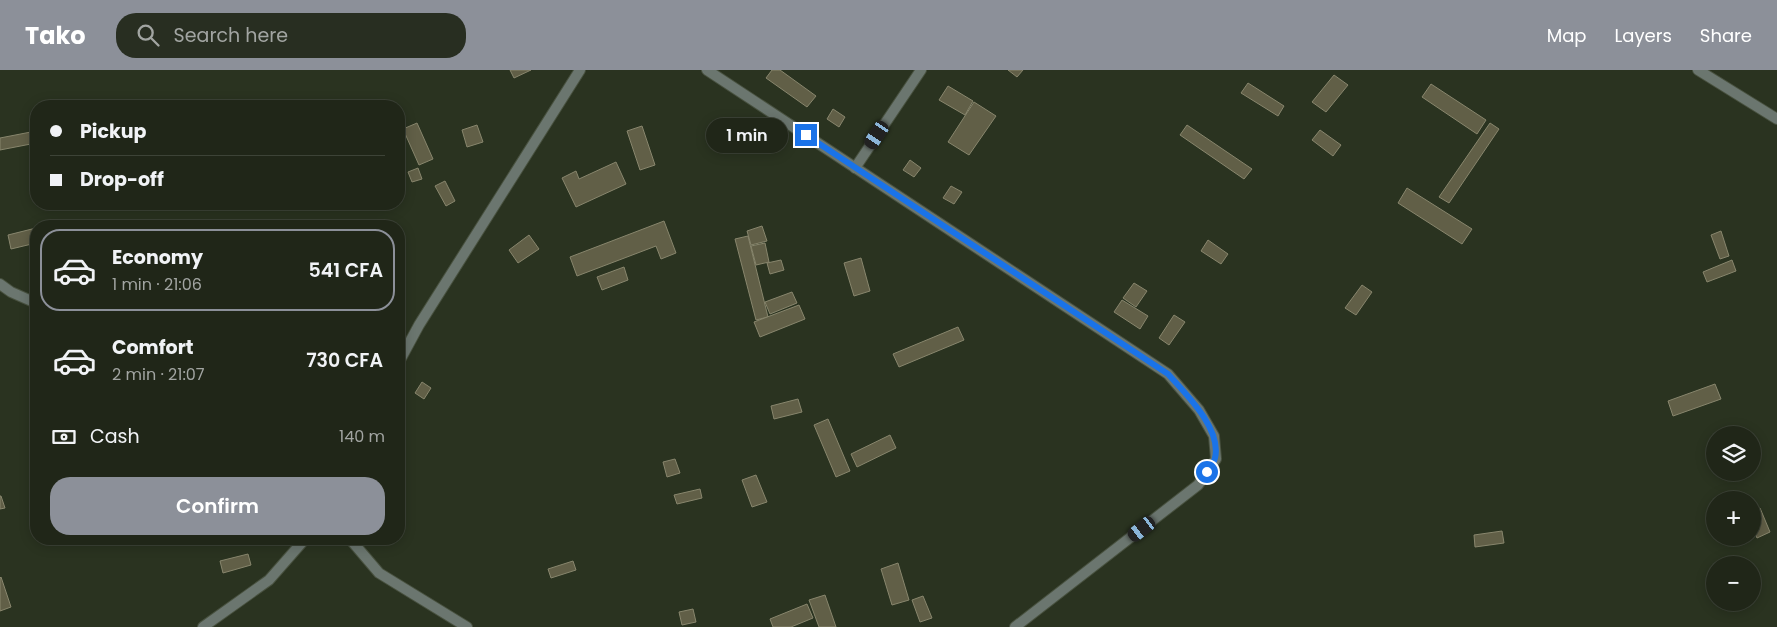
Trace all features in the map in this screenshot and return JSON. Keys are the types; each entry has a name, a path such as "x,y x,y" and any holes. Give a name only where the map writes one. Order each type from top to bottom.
{"street":[{"path":"405,351 419,325 580,70"},
{"path":"707,70 1168,374 1199,410 1214,436 1216,459 1198,485 1015,627"},
{"path":"855,168 921,70"},
{"path":"1698,70 1777,119"},
{"path":"0,284 11,292 30,300"},
{"path":"202,627 269,580 300,545"},
{"path":"355,545 379,573 467,627"}],"building":[{"path":"510,70 531,70 514,78"},
{"path":"772,70 780,70 816,96 807,107 766,78"},
{"path":"1008,70 1023,70 1017,77"},
{"path":"1334,75 1348,85 1326,112 1312,102"},
{"path":"1248,83 1284,106 1278,116 1241,93"},
{"path":"1431,84 1486,120 1477,134 1422,97"},
{"path":"948,86 973,101 965,115 939,100"},
{"path":"974,102 996,116 969,155 948,142"},
{"path":"833,109 845,117 839,127 827,119"},
{"path":"417,123 433,159 419,165 405,134 405,128"},
{"path":"1490,123 1499,129 1449,203 1439,197"},
{"path":"477,125 483,142 467,147 462,130"},
{"path":"1187,125 1252,169 1244,179 1180,135"},
{"path":"642,126 655,165 640,170 627,131"},
{"path":"1320,130 1341,145 1333,156 1312,140"},
{"path":"30,132 30,144 0,150 0,138"},
{"path":"910,160 921,168 914,177 903,170"},
{"path":"616,162 626,184 576,207 562,178 576,171 579,179"},
{"path":"418,168 422,179 412,182 408,172"},
{"path":"445,181 455,201 446,206 435,186"},
{"path":"951,186 962,192 954,204 943,198"},
{"path":"1407,188 1472,229 1462,244 1398,203"},
{"path":"664,221 676,253 661,259 656,246 577,276 570,257"},
{"path":"762,226 767,241 751,245 747,231"},
{"path":"30,230 30,244 11,249 8,235"},
{"path":"1721,231 1729,256 1720,259 1711,235"},
{"path":"529,235 539,249 518,263 509,250"},
{"path":"748,236 768,317 756,320 735,239"},
{"path":"1208,240 1228,254 1221,264 1201,251"},
{"path":"765,243 769,262 756,265 751,246"},
{"path":"861,258 870,291 854,296 844,263"},
{"path":"781,260 784,270 770,274 767,263"},
{"path":"1732,260 1736,271 1707,282 1703,272"},
{"path":"624,267 628,280 602,290 597,277"},
{"path":"1134,283 1147,291 1136,307 1123,298"},
{"path":"1362,285 1372,292 1356,315 1345,308"},
{"path":"792,292 797,303 770,314 765,302"},
{"path":"1122,300 1148,316 1140,329 1114,312"},
{"path":"799,305 805,319 760,337 754,322"},
{"path":"1174,315 1185,322 1169,345 1159,338"},
{"path":"958,327 964,340 899,367 893,354"},
{"path":"422,382 431,388 424,399 415,393"},
{"path":"1715,384 1721,399 1673,416 1668,401"},
{"path":"798,399 802,412 774,419 771,406"},
{"path":"828,419 850,471 836,477 814,425"},
{"path":"890,435 896,448 857,467 851,454"},
{"path":"675,459 680,473 667,477 663,462"},
{"path":"756,475 767,502 752,507 742,480"},
{"path":"700,489 702,498 677,504 674,495"},
{"path":"0,496 5,508 0,509"},
{"path":"1761,510 1770,532 1761,536"},
{"path":"1502,531 1504,543 1475,547 1474,535"},
{"path":"248,554 251,565 223,573 220,561"},
{"path":"573,561 576,570 551,578 548,569"},
{"path":"898,563 909,600 892,605 881,569"},
{"path":"0,578 11,607 0,611"},
{"path":"825,595 836,627 819,627 809,600"},
{"path":"923,596 932,618 920,622 912,600"},
{"path":"807,604 813,618 791,627 773,627 770,619"},
{"path":"693,609 696,622 682,625 679,612"}],"route":[{"path":"806,135 1168,374 1199,410 1214,436 1216,459 1207,472"}]}
